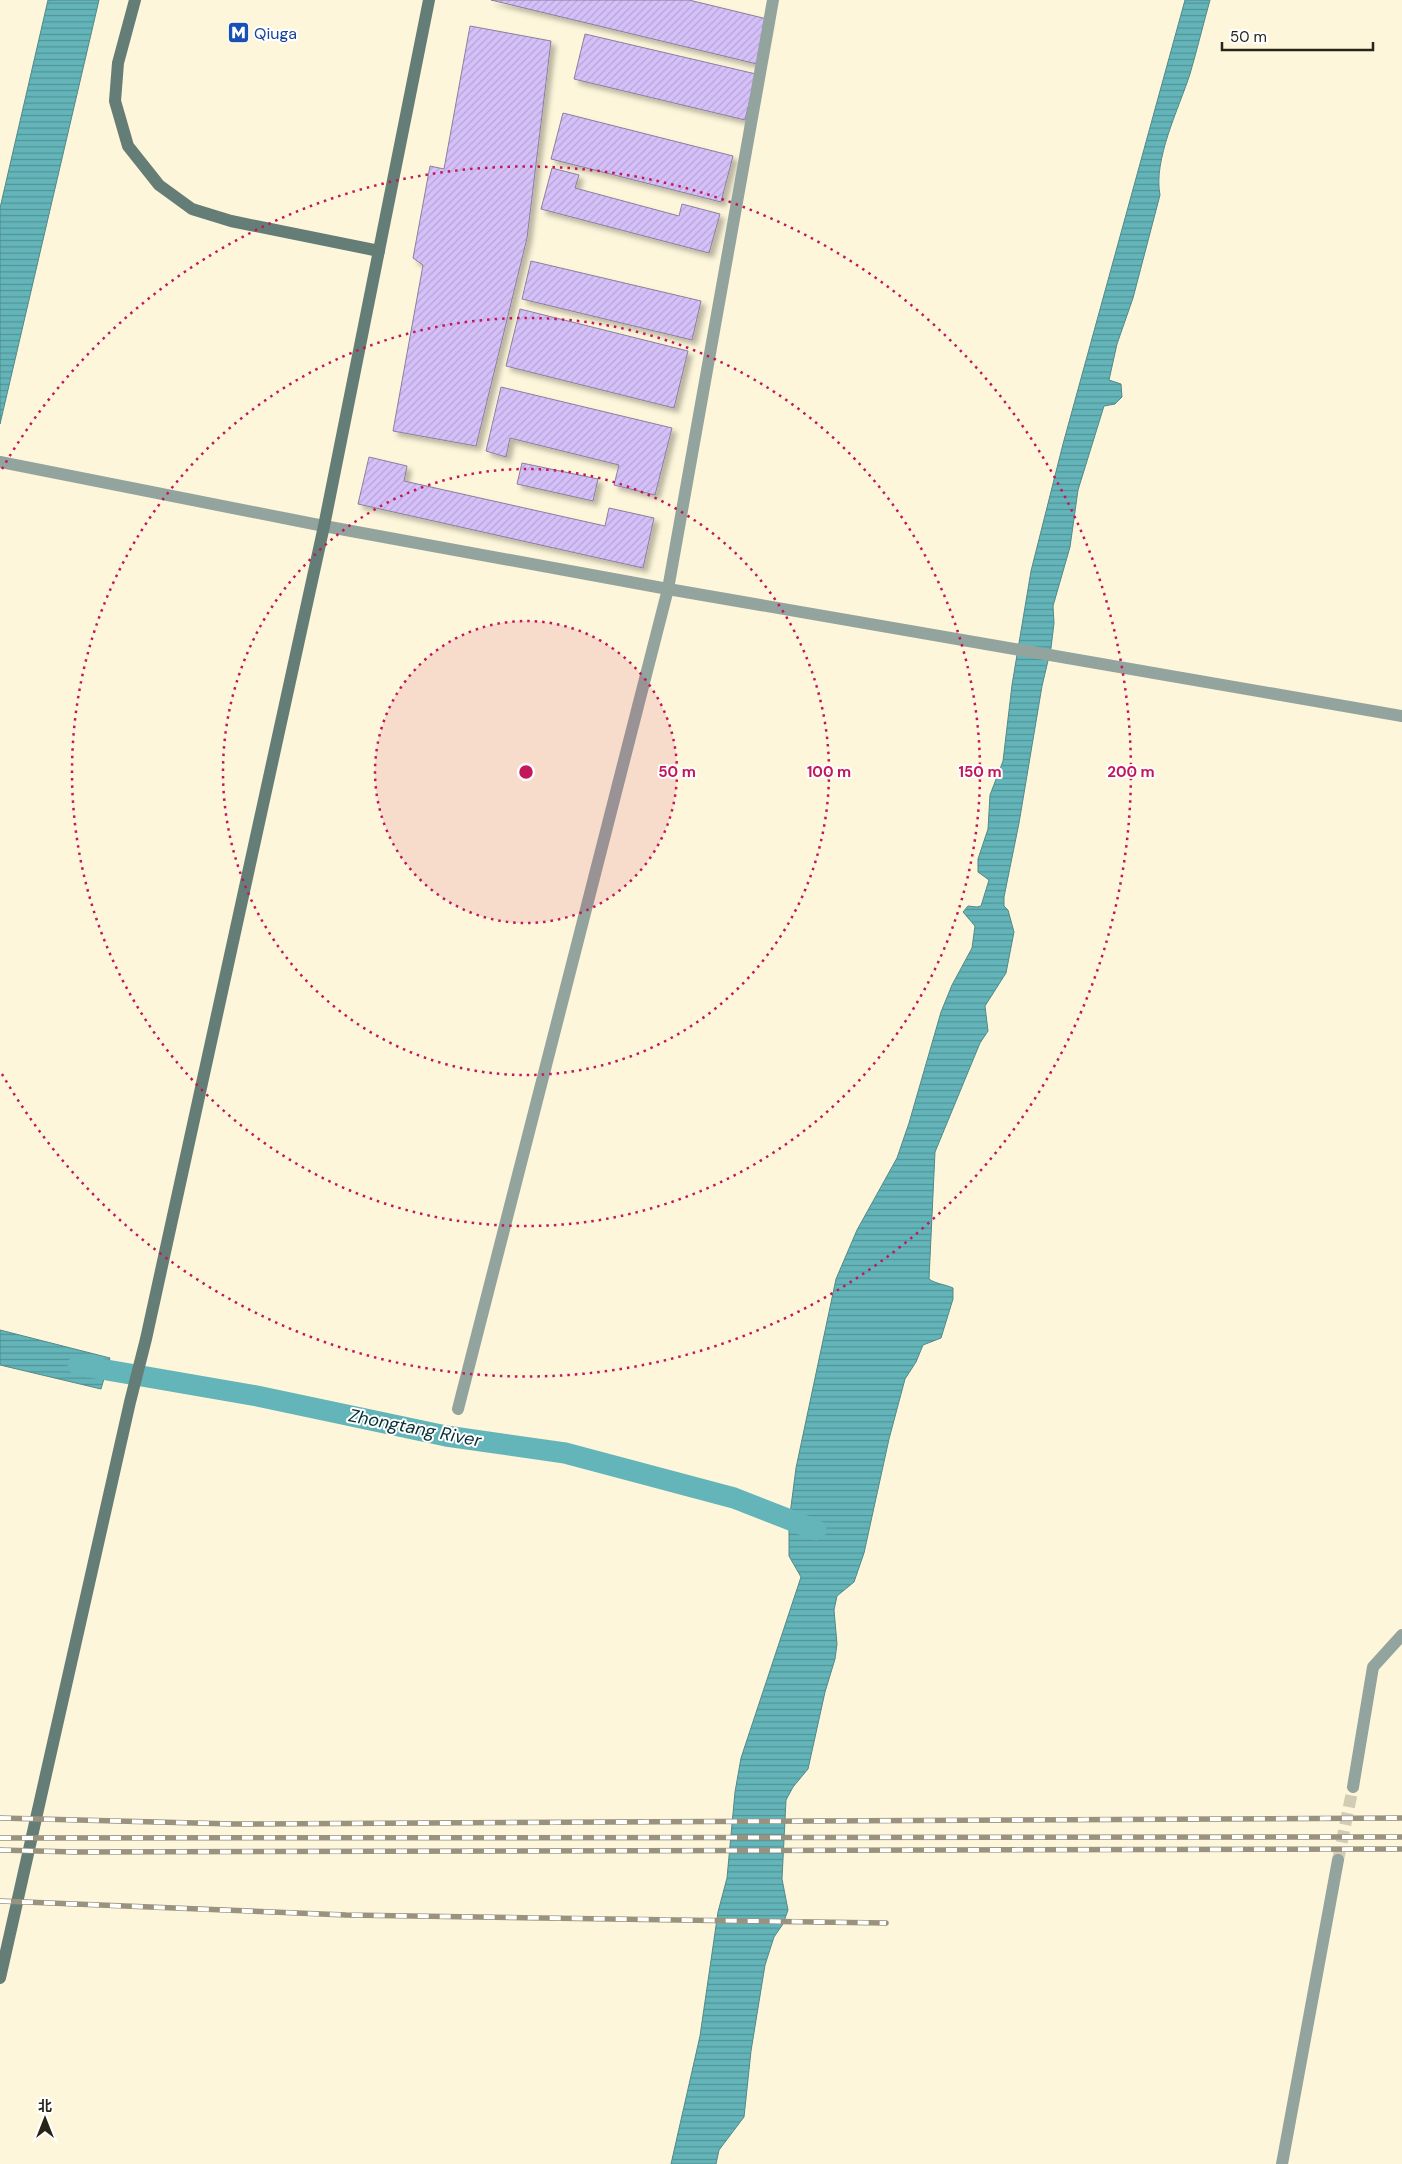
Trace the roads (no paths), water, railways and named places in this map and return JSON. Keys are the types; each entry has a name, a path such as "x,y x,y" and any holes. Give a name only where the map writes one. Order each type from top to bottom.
{"main road":[{"path":"135,0 118,63 116,101 128,146 159,185 192,209 231,221 379,251"},
{"path":"0,1978 130,1402 146,1339 324,526 429,0"}],"street":[{"path":"458,1409 668,589 773,0"},
{"path":"0,462 324,526 668,589 1402,716"},
{"path":"1352,1787 1373,1667 1402,1635"},
{"path":"1282,2164 1338,1860"}],"water":[{"path":"48,0 99,0 0,424 0,208"},
{"path":"1185,0 1210,0 1190,74 1168,134 1160,166 1160,195 1133,298 1117,344 1109,380 1121,384 1122,397 1115,404 1104,406 1078,490 1070,547 1053,606 1054,623 1051,648 1042,686 1019,823 1004,897 1004,906 1008,910 1014,932 1006,973 985,1006 988,1031 980,1043 935,1152 929,1279 953,1288 953,1299 941,1338 923,1345 916,1362 905,1379 889,1439 864,1553 854,1582 837,1596 834,1610 837,1644 835,1659 825,1692 808,1769 793,1787 786,1800 782,1879 788,1910 783,1924 774,1937 765,1965 751,2051 744,2117 719,2150 716,2164 671,2164 700,2036 718,1912 727,1878 735,1792 741,1758 801,1577 789,1556 789,1522 796,1468 836,1279 857,1230 897,1158 941,1012 952,985 972,948 975,926 963,912 968,906 981,906 989,880 978,872 978,859 988,829 990,795 1003,761 1012,685 1031,571 1063,444"},
{"path":"0,1330 110,1358 101,1389 0,1365"}],"waterway":[{"name":"Zhongtang River","path":"78,1365 257,1396 446,1436 565,1453 734,1498 816,1530"}],"tunnel":[{"path":"1338,1860 1353,1787"}],"railway":[{"path":"0,1818 234,1824 1402,1818"},
{"path":"0,1838 1402,1837"},
{"path":"0,1850 75,1852 1402,1849"},
{"path":"0,1901 346,1915 886,1923"}],"place":[{"name":"Qiuga","path":"238,33"}]}
